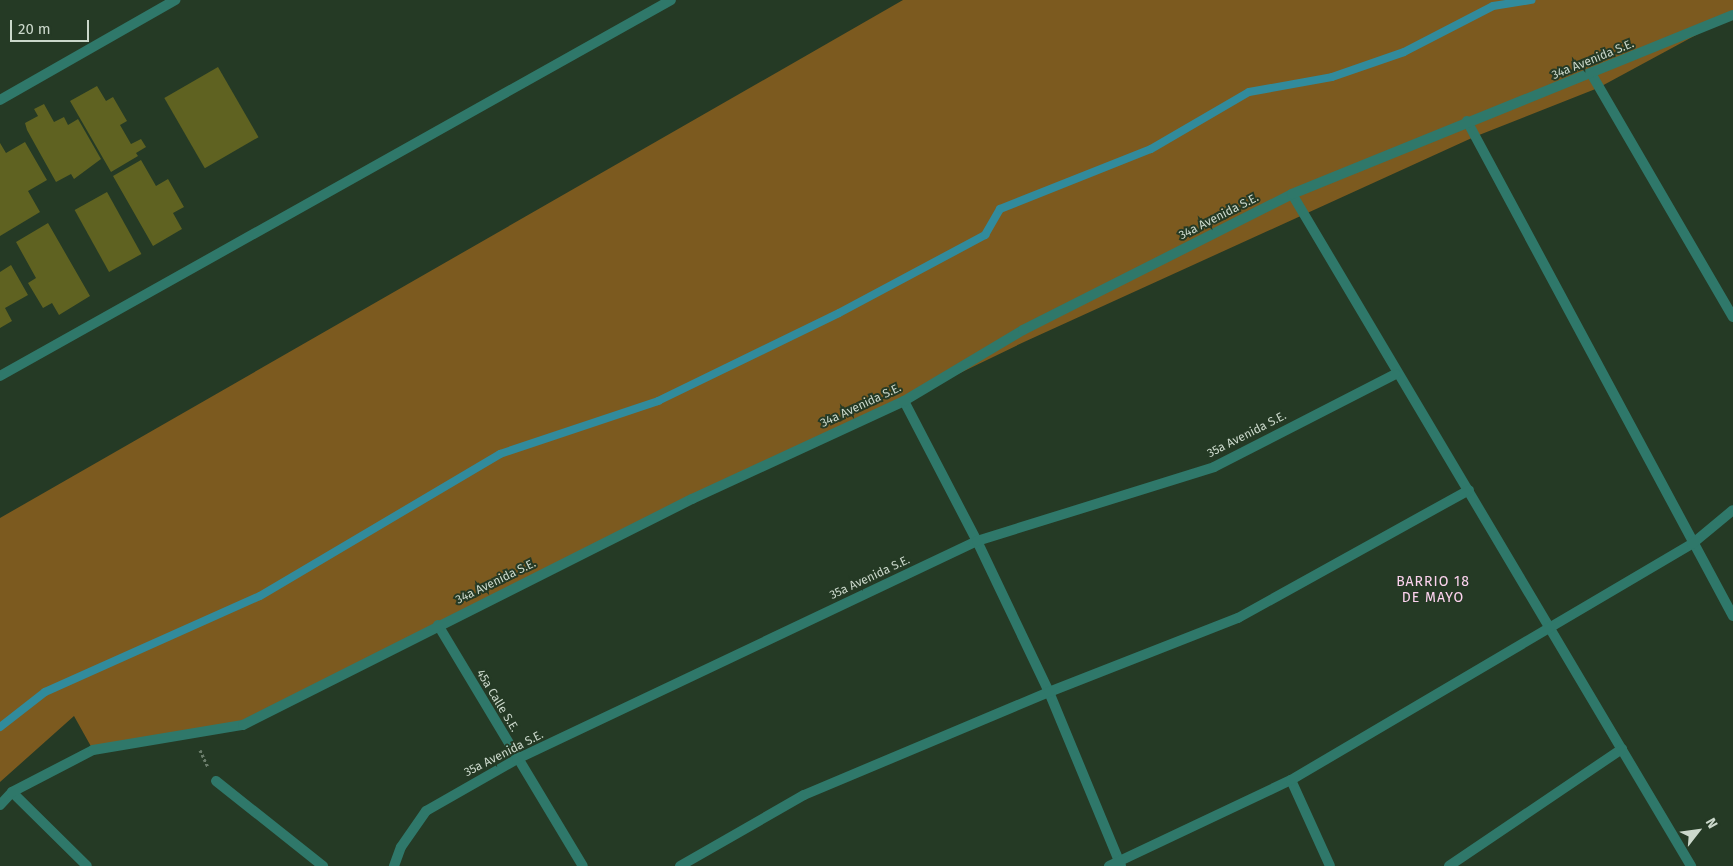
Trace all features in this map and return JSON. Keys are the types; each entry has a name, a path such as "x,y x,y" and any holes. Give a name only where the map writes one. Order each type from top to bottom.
{"street":[{"path":"0,100 175,0"},
{"path":"0,376 671,0"},
{"name":"34a Avenida S.E.","path":"0,805 12,792 93,750 243,726 438,625 692,499 904,401 1023,330 1292,194 1467,121 1592,75 1733,16"},
{"path":"1592,75 1733,317"},
{"path":"1467,121 1692,544 1733,616"},
{"path":"1292,194 1396,374 1551,626 1691,866"},
{"name":"35a Avenida S.E.","path":"394,866 401,847 426,811 517,759 977,541 1214,467 1396,374"},
{"path":"904,401 977,541 1049,692 1120,864"},
{"path":"680,866 804,795 1049,692 1238,618 1469,490"},
{"path":"1109,866 1120,864 1291,780 1692,544 1733,510"},
{"name":"45a Calle S.E.","path":"438,625 583,866"},
{"path":"1449,866 1622,749"},
{"path":"1291,780 1330,866"},
{"path":"216,781 323,866"},
{"path":"12,792 87,866"}],"path":[{"path":"192,734 216,781"}],"shaded area":[{"path":"903,0 1733,0 1733,15 1598,88 1474,137 1024,342 438,625 243,725 93,750 74,716 0,782 0,518"}],"building":[{"path":"218,67 258,137 205,168 164,98"},
{"path":"97,86 106,101 113,97 127,121 120,125 131,144 141,139 146,147 136,153 138,156 111,172 70,101"},
{"path":"44,104 54,122 64,117 68,125 78,119 101,159 74,179 71,174 56,182 27,130 25,123 38,116 34,109"},
{"path":"25,142 47,180 28,191 40,212 0,236 0,143 6,153"},
{"path":"141,160 156,186 168,179 184,207 173,213 182,229 153,246 113,176"},
{"path":"107,192 141,254 109,272 75,210"},
{"path":"48,223 90,296 59,315 52,303 43,308 28,283 36,278 16,242"},
{"path":"11,265 28,295 5,308 12,321 0,328 0,272"}],"waterway":[{"path":"0,727 45,692 260,596 500,454 658,401 839,313 985,235 1000,209 1151,149 1249,92 1332,77 1404,52 1493,6 1532,0"}],"district":[{"name":"BARRIO 18 DE MAYO","path":"1433,590"}]}
